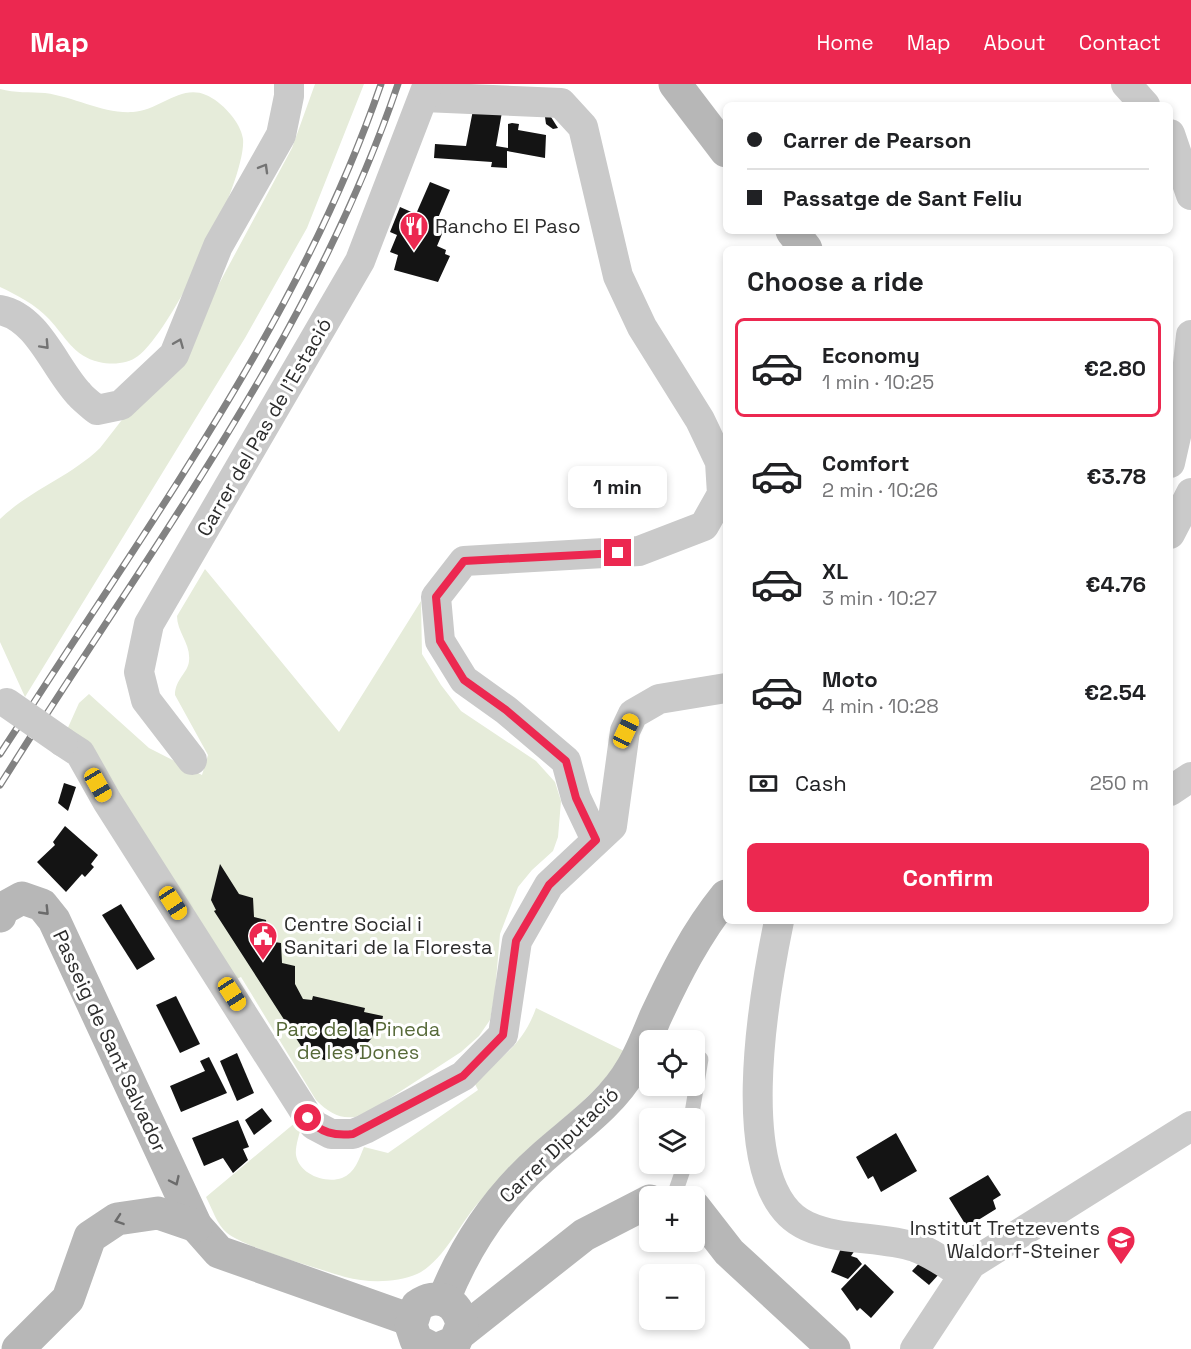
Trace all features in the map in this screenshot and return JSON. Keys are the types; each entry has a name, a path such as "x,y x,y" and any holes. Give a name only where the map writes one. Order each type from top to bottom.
{"street":[{"path":"268,84 285,114"},
{"path":"0,310 12,312 49,348 78,394 97,410 121,405 174,355 218,246 274,151 285,114 289,84"},
{"path":"675,84 723,147"},
{"path":"1126,84 1142,102"},
{"path":"426,91 561,103 583,127 618,276 642,327 700,420 720,462 722,494 704,526 639,551 464,561 436,597 440,641 464,680 506,710 566,761 576,798 596,840"},
{"name":"Carrer del Pas de l'Estació","path":"192,760 146,700 139,672 149,624 360,261 426,91"},
{"path":"1173,143 1191,195"},
{"path":"794,234 804,246"},
{"path":"1173,450 1184,401 1191,335"},
{"path":"1173,528 1191,493"},
{"path":"4,700 80,753 107,801 308,1118 314,1125 331,1134 353,1134 463,1076 503,1035 516,941 549,885 612,826 626,731 633,714 659,699 723,688"},
{"path":"1173,789 1191,777"},
{"name":"Passeig de Sant Salvador","path":"0,916 2,909 22,898 42,905 54,921 196,1226"},
{"name":"Carrer Diputació","path":"444,1299 474,1236 501,1200 542,1158 595,1112 632,1068 675,975 695,939 723,900"},
{"path":"779,928 761,1017 759,1133 768,1179 787,1213 807,1226 916,1248 962,1275"},
{"path":"915,1349 971,1264 1191,1126"},
{"path":"445,1345 460,1313 455,1306 444,1299 424,1301 417,1306 411,1320 416,1340 423,1346 445,1345 584,1235 639,1207"},
{"path":"18,1349 68,1299 90,1237 117,1218 158,1213 196,1226 219,1252 411,1320"},
{"path":"705,1221 729,1252 834,1349"}],"green space":[{"path":"315,84 364,84 307,228 245,338 25,697 0,642 0,519 100,448 199,321 292,148"},
{"path":"0,89 56,95 122,112 143,111 178,95 196,93 206,95 218,102 229,113 241,132 243,139 241,159 233,186 204,254 186,288 152,342 134,359 109,363 90,359 76,351 38,309 0,287"},
{"name":"Parc de la Pineda de les Dones","path":"205,569 339,732 421,601 422,654 441,685 461,711 536,761 555,782 561,801 558,837 553,851 532,870 518,887 500,934 490,1020 479,1036 461,1052 364,1115 357,1117 344,1117 332,1113 316,1100 241,977 234,980 66,732 79,703 89,694 149,748 202,775 208,755 175,695 177,685 189,661 188,649 177,616"},
{"path":"536,1008 624,1051 592,1093 526,1151 502,1176 472,1211 435,1261 426,1268 409,1277 391,1280 354,1279 301,1264 250,1245 236,1239 220,1226 206,1197 296,1122 301,1127 296,1155 302,1167 314,1176 328,1180 342,1178 353,1169 364,1147 388,1153 478,1090 473,1080 518,1041 531,1021"}],"building":[{"path":"473,110 502,112 496,146 508,148 508,124 512,123 519,124 518,130 546,135 545,158 507,151 507,168 491,167 492,162 434,158 435,144 466,146"},
{"path":"545,117 551,117 558,128 553,129 546,124"},
{"path":"430,182 450,190 438,218 447,222 437,246 446,250 445,254 450,256 438,282 394,270 398,255 390,252 397,235 390,232 400,207 416,214"},
{"path":"64,783 76,787 68,811 58,803"},
{"path":"65,826 98,855 91,864 94,867 85,877 82,874 66,892 37,862 55,845 53,842"},
{"name":"Centre Social i Sanitari de la Floresta","path":"220,864 239,894 253,898 254,917 266,920 268,941 281,943 282,963 295,966 295,984 303,999 312,1000 313,996 365,1008 364,1012 383,1016 381,1027 377,1026 371,1039 358,1053 340,1060 324,1060 303,1049 214,911 216,910 211,900"},
{"path":"121,904 155,959 137,970 102,915"},
{"path":"176,996 200,1044 180,1053 156,1005"},
{"path":"237,1053 254,1093 237,1101 220,1061"},
{"path":"209,1057 227,1093 181,1112 170,1086 205,1071 200,1061"},
{"path":"262,1108 272,1121 254,1135 245,1120"},
{"path":"238,1120 249,1147 243,1149 248,1160 233,1173 223,1158 204,1166 192,1138"},
{"path":"896,1133 917,1171 881,1192 873,1176 868,1179 856,1157"},
{"path":"988,1175 1001,1195 993,1200 996,1209 967,1227 949,1198"},
{"path":"842,1246 855,1250 851,1256 857,1258 862,1264 848,1279 831,1272"},
{"path":"923,1259 940,1273 929,1285 912,1271"},
{"path":"865,1264 894,1292 871,1318 860,1308 857,1311 841,1289"}],"railway":[{"path":"31,707 178,482 270,328 312,249 349,168 381,84"},
{"path":"46,715 194,487 242,410 287,331 329,251 366,169 398,84"},
{"path":"0,754 21,722"},
{"path":"0,785 35,730"}],"place":[{"name":"Rancho El Paso","path":"414,252"},
{"name":"Centre Social i Sanitari de la Floresta","path":"263,962"},
{"name":"Institut Tretzevents Waldorf-Steiner","path":"1121,1266"}],"route":[{"path":"308,1118 314,1125 331,1134 342,1136 353,1134 463,1076 503,1035 516,941 549,885 596,840 576,798 566,761 506,710 464,680 440,641 436,597 464,561 618,553"}]}
